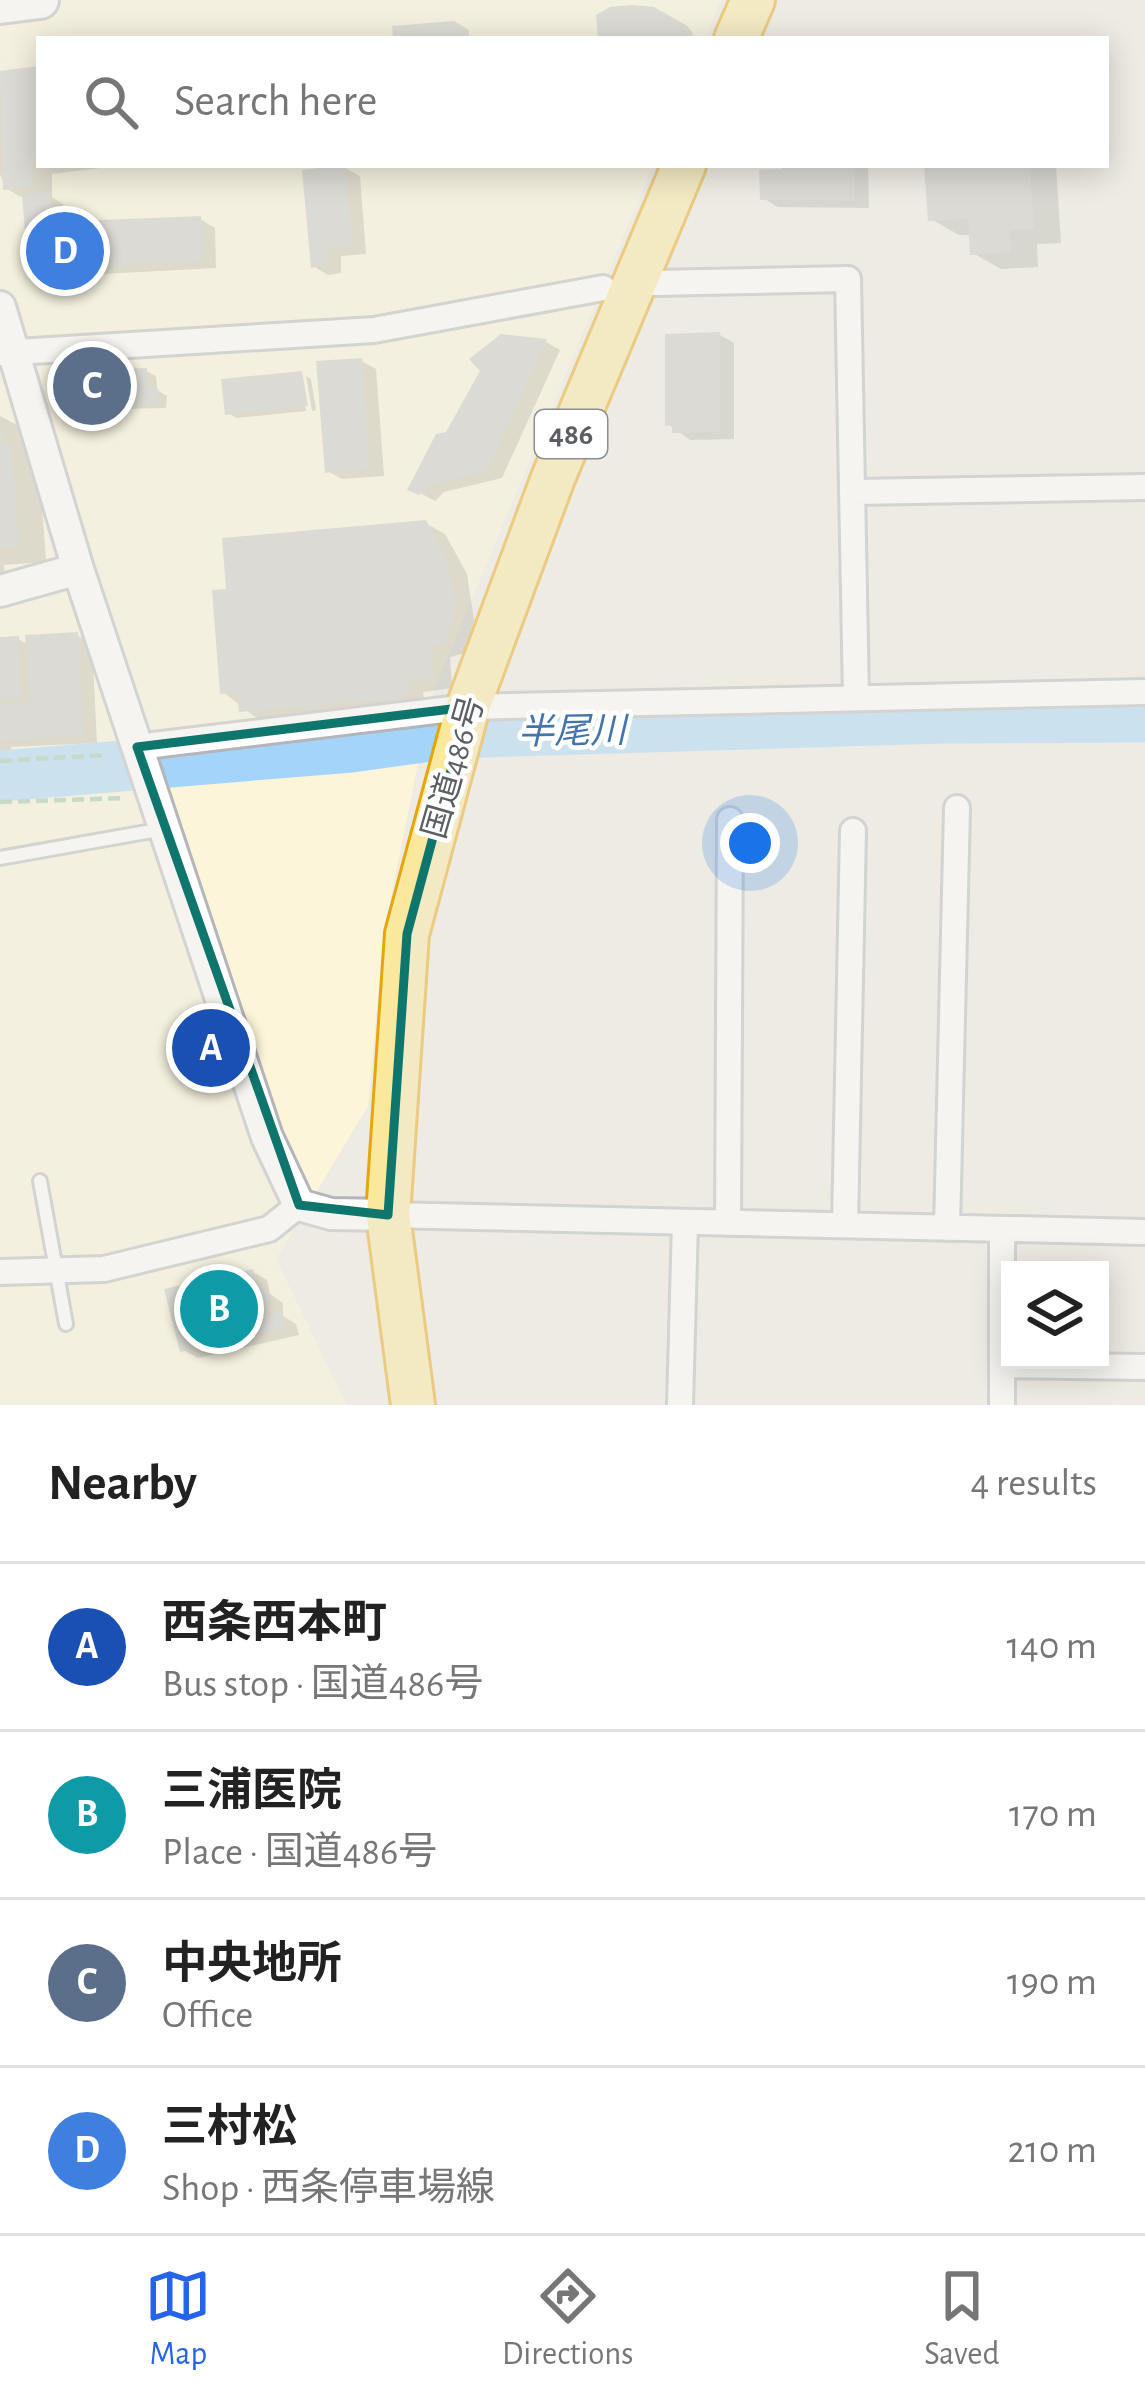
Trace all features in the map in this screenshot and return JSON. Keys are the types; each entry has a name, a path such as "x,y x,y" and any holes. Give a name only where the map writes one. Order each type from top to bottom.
{"highway":[{"path":"737,36 753,0"},
{"name":"国道486号","path":"413,1405 388,1215 407,934 468,707 553,478 683,168"}],"main road":[{"path":"0,5 40,0"}],"street":[{"path":"655,284 848,279 856,697"},
{"path":"7,352 374,330 603,288"},
{"path":"0,307 7,352 126,712 128,750 268,1137 299,1205"},
{"path":"855,492 1145,487"},
{"path":"0,590 78,569"},
{"path":"128,750 468,707 1145,692"},
{"path":"946,1228 957,808"},
{"path":"728,1223 730,820"},
{"path":"845,1226 854,831"},
{"path":"299,1205 332,1214 1145,1232"},
{"path":"0,1272 104,1269 269,1228 299,1205"},
{"path":"680,1405 685,1222"},
{"path":"1003,1228 1003,1261"},
{"path":"1109,1366 1145,1367"},
{"path":"1002,1369 1002,1405"}],"lane":[{"path":"0,858 150,810"},
{"path":"40,1181 66,1324"}],"path":[{"path":"0,761 128,750"},
{"path":"0,802 150,810"}],"highlighted area":[{"path":"468,707 407,934 388,1215 299,1205 137,747"}],"shaded area":[{"path":"0,0 721,0 706,36 36,36 36,168 652,168 432,695 384,932 368,1106 276,1259 347,1405 0,1405"}],"building":[{"path":"610,7 654,7 693,33 598,36 596,15"},
{"path":"454,21 469,30 469,36 393,36 392,26"},
{"path":"36,66 33,186 3,190 0,71"},
{"path":"346,168 352,247 327,249 327,266 311,268 302,170"},
{"path":"855,168 855,201 760,200 759,170"},
{"path":"924,168 1030,168 1034,229 1010,230 1011,252 970,255 968,219 928,221"},
{"path":"49,192 52,222 201,216 202,261 28,270 22,194"},
{"path":"720,332 720,432 672,433 672,425 665,426 665,334"},
{"path":"501,334 547,339 487,471 429,485 419,495 407,490 436,434 446,432 480,371 469,359"},
{"path":"362,358 370,469 325,473 316,361"},
{"path":"147,368 148,387 158,388 157,405 68,407 66,370"},
{"path":"302,371 308,406 225,415 221,379"},
{"path":"0,432 4,432 4,443 11,443 19,547 0,549"},
{"path":"426,520 448,561 455,608 446,643 431,646 434,679 405,682 406,697 239,712 237,693 220,694 212,590 226,589 222,538"},
{"path":"78,632 83,736 0,740 0,705 30,702 25,635"},
{"path":"19,636 21,697 0,698 0,637"},
{"path":"253,1269 256,1282 271,1299 265,1315 282,1312 285,1328 180,1352 164,1289"}],"waterway":[{"name":"半尾川","path":"0,776 351,747 452,733 944,718 1145,717"}],"place":[{"name":"三村松","path":"65,251"},
{"name":"中央地所","path":"92,386"},
{"name":"西条西本町","path":"211,1048"},
{"name":"三浦医院","path":"219,1309"}]}
